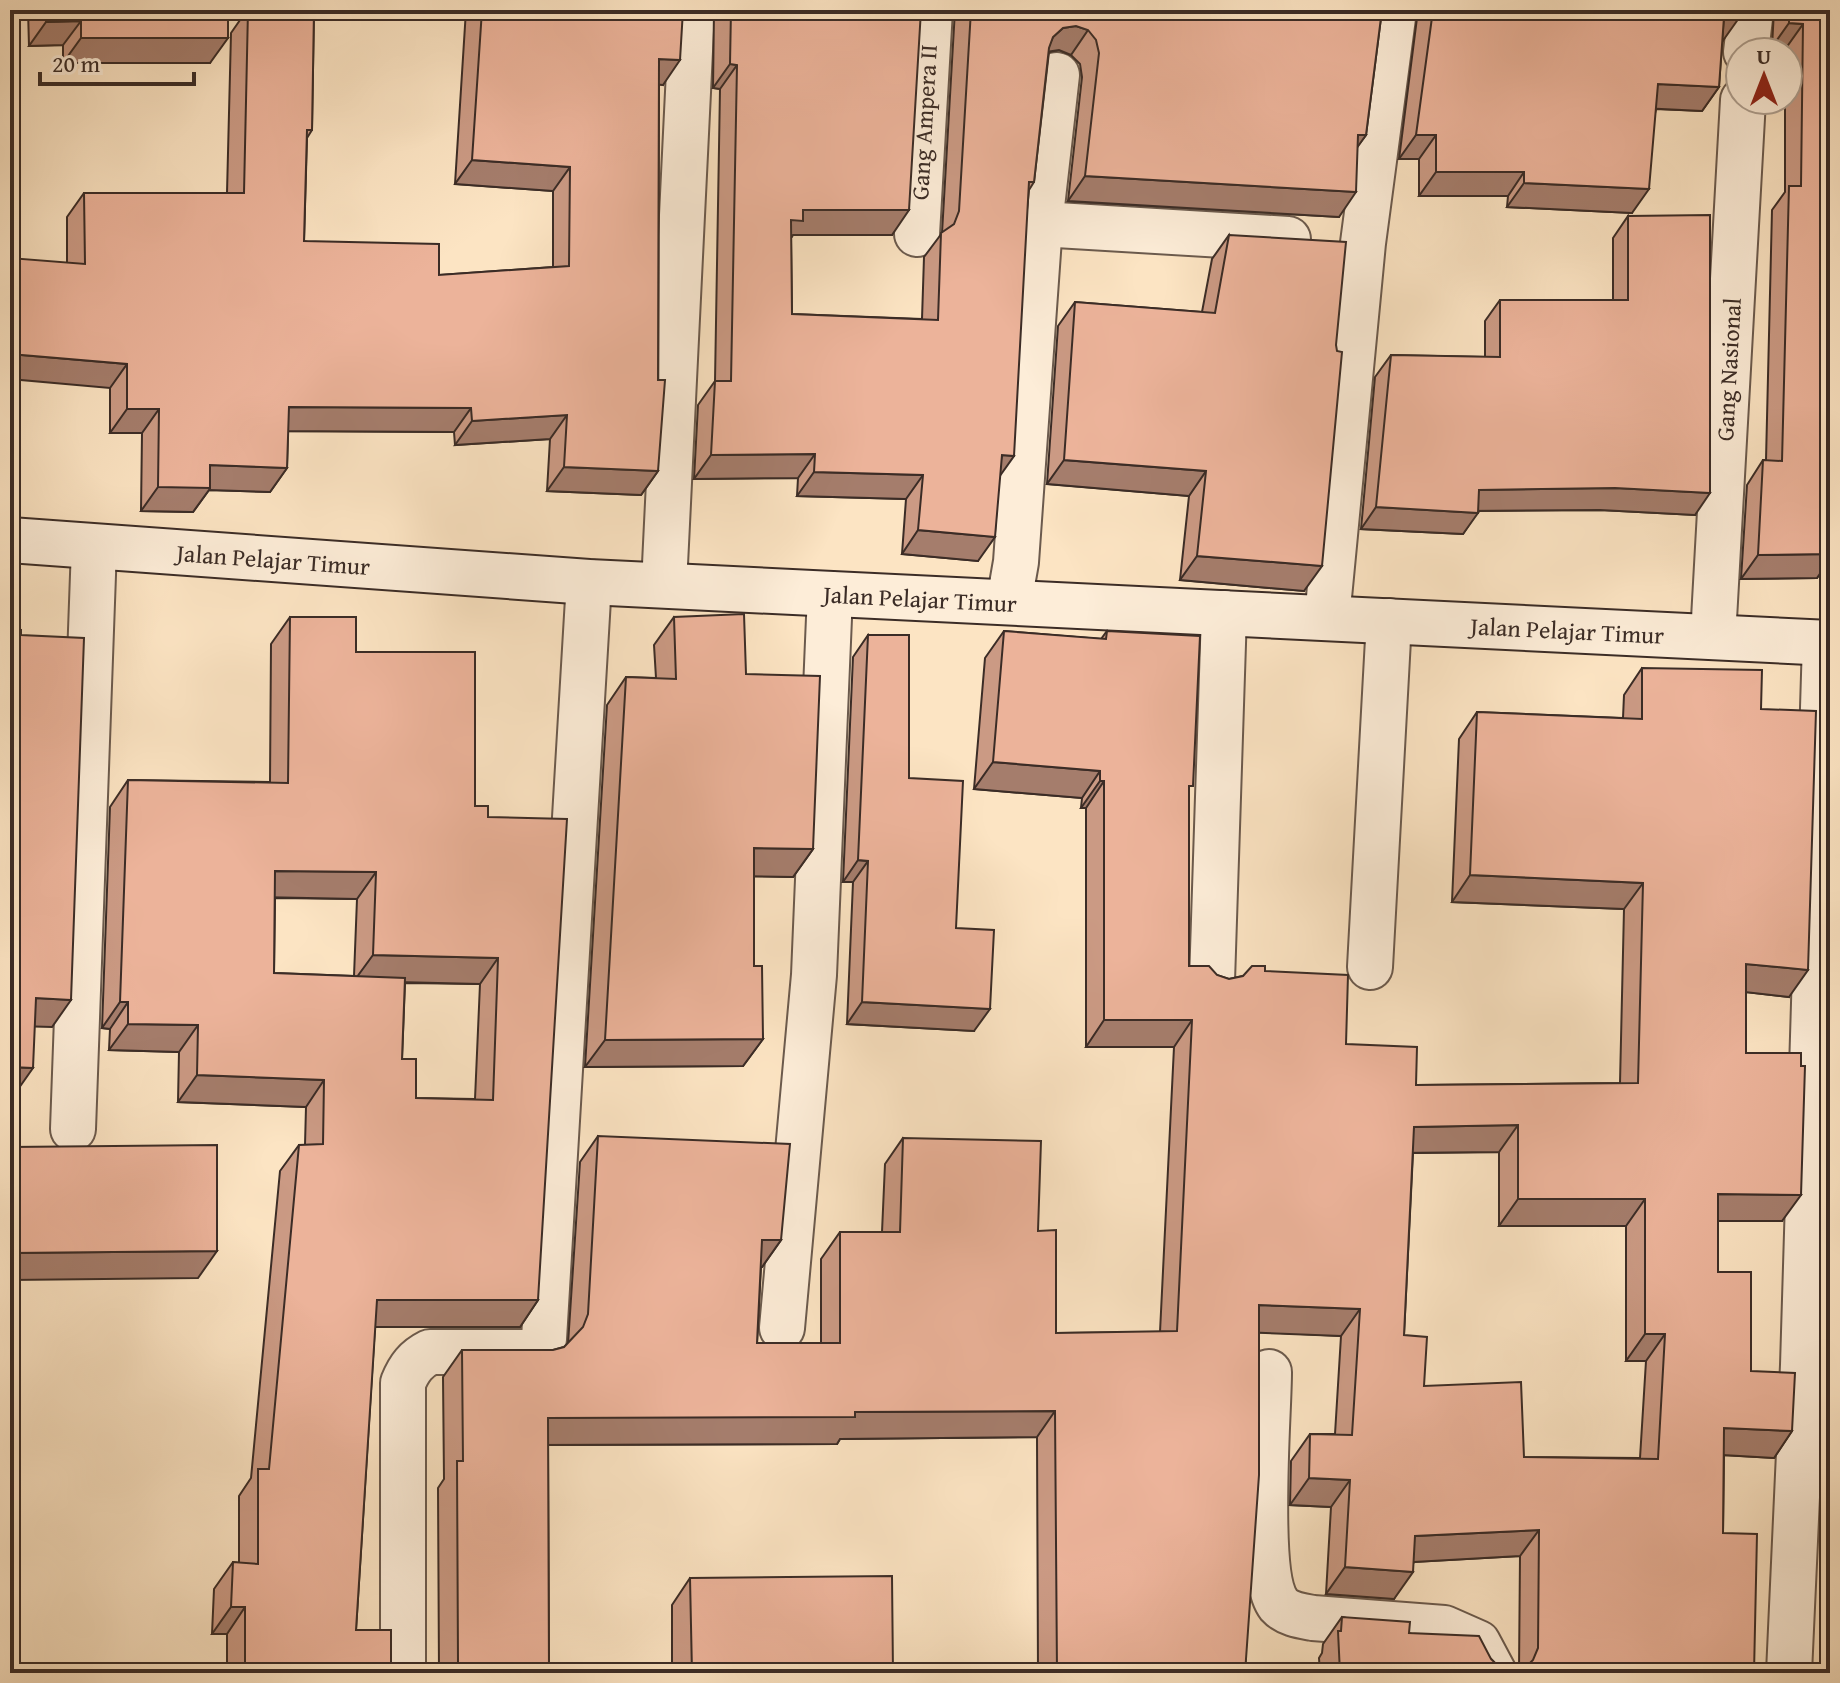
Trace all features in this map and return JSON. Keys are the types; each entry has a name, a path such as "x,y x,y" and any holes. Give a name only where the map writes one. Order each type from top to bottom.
{"street":[{"path":"664,585 692,10"},
{"name":"Gang Ampera II","path":"917,234 930,10"},
{"path":"1327,618 1363,243 1394,10"},
{"path":"1748,36 1751,10"},
{"path":"1009,602 1016,562 1040,224 1057,75"},
{"name":"Gang Nasional","path":"1713,637 1742,116"},
{"path":"1040,224 1363,243"},
{"name":"Jalan Pelajar Timur","path":"10,540 589,582 1827,642"},
{"path":"73,1129 94,547"},
{"path":"403,1673 403,1383 417,1359 430,1352 534,1352 544,1339 589,582"},
{"path":"782,1328 814,975 830,594"},
{"path":"1212,981 1224,613"},
{"path":"1370,967 1389,621"},
{"path":"1789,1673 1803,1365 1827,642"},
{"path":"1269,1372 1266,1566 1280,1605 1293,1614 1313,1618 1444,1628 1478,1643 1494,1673"}],"building":[{"path":"46,10 228,10 228,38 81,38 81,21 46,22"},
{"path":"248,10 314,10 312,130 307,130 304,241 439,244 439,275 569,266 570,167 472,160 482,10 683,10 680,60 659,59 658,380 665,380 658,471 564,467 567,415 472,421 471,408 289,407 287,468 210,465 210,488 158,487 159,409 127,409 127,364 10,354 10,258 85,264 84,193 244,193"},
{"path":"731,10 921,10 909,210 803,210 803,221 791,220 792,314 938,320 941,233 954,224 959,211 971,10 1382,10 1366,135 1358,135 1356,192 1085,176 1099,53 1096,40 1088,30 1076,26 1063,28 1053,37 1049,48 1034,182 1029,182 1014,456 1002,455 995,537 918,530 923,475 814,472 815,454 711,455 715,381 731,381 737,65 730,64"},
{"path":"1433,10 1740,10 1739,18 1724,17 1719,87 1658,84 1649,189 1524,183 1524,172 1436,172 1436,135 1416,135"},
{"path":"1789,10 1830,10 1830,554 1758,555 1763,460 1782,461 1789,186 1801,186 1804,36 1803,24 1789,23"},
{"path":"1710,215 1710,493 1615,488 1479,490 1478,513 1376,507 1391,355 1500,357 1500,300 1628,300 1628,216"},
{"path":"1229,235 1346,242 1336,345 1337,351 1342,352 1322,566 1197,556 1206,471 1064,460 1075,302 1215,313"},
{"path":"744,614 746,674 820,676 813,849 754,848 754,966 762,966 763,1039 605,1040 626,677 676,679 674,617"},
{"path":"290,617 356,617 356,652 475,652 475,806 488,806 488,817 567,819 538,1300 377,1300 356,1630 391,1630 391,1671 245,1673 245,1607 231,1607 233,1562 258,1564 258,1469 269,1469 299,1145 323,1144 324,1080 197,1075 198,1025 128,1024 128,1002 120,1002 128,780 288,783","holes":["275,871 376,872 373,955 498,958 493,1100 416,1098 416,1059 402,1059 405,978 274,973"]},
{"path":"10,629 21,630 21,635 84,638 71,1000 36,998 33,1068 10,1067"},
{"path":"1004,631 1106,639 1107,631 1200,636 1193,786 1189,786 1189,966 1209,966 1217,975 1229,979 1243,976 1252,966 1265,966 1265,971 1348,975 1346,1044 1417,1047 1416,1085 1638,1083 1643,883 1470,875 1477,712 1642,719 1642,668 1762,670 1761,709 1816,711 1808,970 1746,964 1746,1053 1801,1053 1801,1066 1805,1066 1801,1195 1718,1194 1718,1272 1751,1272 1751,1371 1795,1373 1792,1431 1724,1428 1723,1533 1757,1534 1754,1673 1340,1673 1338,1631 1341,1631 1342,1617 1410,1622 1409,1633 1479,1636 1499,1667 1511,1671 1524,1669 1533,1660 1538,1648 1539,1530 1415,1536 1413,1572 1345,1567 1350,1480 1309,1478 1310,1434 1352,1435 1360,1309 1259,1305 1259,1475 1245,1673 1057,1673 1055,1411 855,1412 855,1417 548,1418 549,1673 476,1673 476,1663 458,1663 457,1461 463,1461 462,1350 553,1350 564,1347 583,1327 588,1314 598,1136 790,1144 781,1240 762,1240 757,1343 840,1343 840,1232 900,1232 903,1138 1041,1141 1038,1231 1056,1230 1056,1333 1177,1331 1192,1020 1104,1020 1104,781 1100,781 1100,771 993,762","holes":["1518,1125 1518,1199 1645,1199 1645,1334 1665,1334 1658,1459 1524,1457 1521,1382 1424,1386 1427,1337 1404,1335 1414,1127"]},
{"path":"868,635 909,635 909,778 963,781 956,928 994,930 990,1009 862,1002 868,861 858,860"},
{"path":"217,1145 217,1251 10,1253 10,1147"},
{"path":"892,1576 893,1673 692,1673 690,1578"}]}
